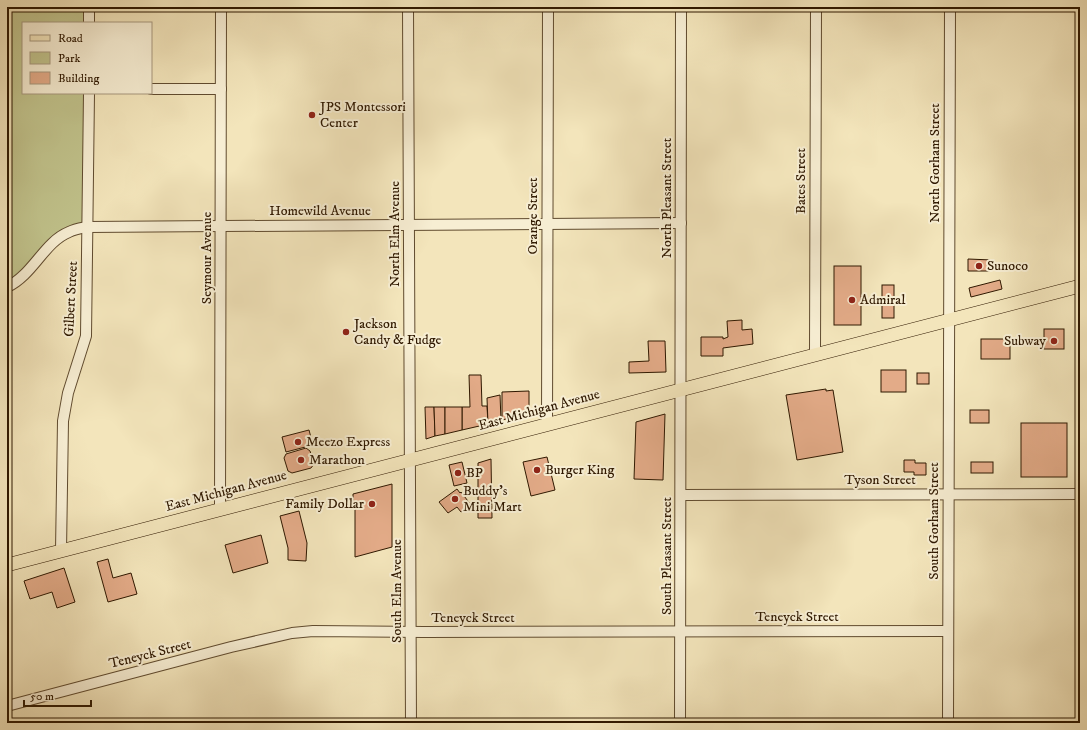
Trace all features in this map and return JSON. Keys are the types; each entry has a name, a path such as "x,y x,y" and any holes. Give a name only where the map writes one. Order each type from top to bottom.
{"main road":[{"name":"East Michigan Avenue","path":"7,565 1080,286"}],"street":[{"path":"89,7 89,22"},
{"name":"Seymour Avenue","path":"220,509 221,7"},
{"name":"North Elm Avenue","path":"408,7 411,460"},
{"name":"Orange Street","path":"547,424 548,7"},
{"name":"North Pleasant Street","path":"680,389 682,7"},
{"name":"Bates Street","path":"815,354 816,7"},
{"name":"North Gorham Street","path":"949,320 950,7"},
{"path":"152,89 221,89"},
{"name":"Gilbert Street","path":"61,551 63,421 68,393 86,336 89,94"},
{"name":"Homewild Avenue","path":"7,287 19,281 53,243 69,232 87,227 681,223"},
{"name":"South Gorham Street","path":"948,723 949,320"},
{"name":"South Pleasant Street","path":"680,389 680,723"},
{"name":"South Elm Avenue","path":"411,460 411,723"},
{"name":"Tyson Street","path":"681,495 948,493 1080,494"},
{"name":"Teneyck Street","path":"7,706 292,633 313,631 948,631"}],"green space":[{"path":"7,7 89,7 89,22 22,22 22,94 88,94 87,227 53,243 7,285"}],"building":[{"path":"968,259 992,260 991,271 968,271"},
{"path":"834,266 861,266 861,325 834,325"},
{"path":"1000,280 1002,289 971,297 969,288"},
{"path":"882,285 894,285 894,318 882,318"},
{"path":"742,320 742,330 752,329 753,344 723,348 723,356 701,356 701,337 723,337 723,339 728,337 727,321"},
{"path":"1044,329 1064,329 1064,349 1044,349"},
{"path":"981,339 1010,339 1010,359 981,359"},
{"path":"648,341 665,341 666,372 629,373 629,362 649,361"},
{"path":"881,370 906,370 906,392 881,392"},
{"path":"917,373 929,373 929,384 917,384"},
{"path":"469,375 481,375 482,406 487,406 488,424 462,430 462,407 470,407"},
{"path":"826,389 826,391 833,390 843,452 797,460 786,395"},
{"path":"529,391 529,413 502,420 502,392"},
{"path":"500,395 501,420 488,424 487,398"},
{"path":"425,407 434,407 435,436 426,439"},
{"path":"434,407 445,407 445,434 435,436"},
{"path":"445,407 462,407 462,430 445,434"},
{"path":"970,410 989,410 989,423 970,423"},
{"path":"665,414 663,480 634,479 636,422"},
{"path":"1021,423 1067,423 1067,477 1021,477"},
{"path":"309,430 313,445 286,452 282,437"},
{"path":"306,448 310,451 314,464 311,468 292,473 288,471 284,458 286,454"},
{"path":"547,457 555,490 531,496 523,462"},
{"path":"491,459 492,518 478,518 478,463"},
{"path":"904,460 915,460 915,463 926,463 926,475 914,475 914,472 904,472"},
{"path":"462,462 467,483 454,486 449,465"},
{"path":"971,462 993,462 993,473 971,473"},
{"path":"392,484 392,547 355,557 355,504 353,505 353,494"},
{"path":"457,489 471,505 461,512 457,507 448,513 439,502"},
{"path":"299,511 307,543 306,561 288,560 288,548 280,516"},
{"path":"261,535 268,563 233,573 225,545"},
{"path":"108,559 113,578 131,573 137,594 108,602 97,562"},
{"path":"64,568 75,602 57,608 52,592 30,599 24,581"}],"place":[{"name":"JPS Montessori Center","path":"312,115"},
{"name":"Sunoco","path":"979,266"},
{"name":"Admiral","path":"852,300"},
{"name":"Jackson Candy & Fudge","path":"346,332"},
{"name":"Subway","path":"1054,341"},
{"name":"Meezo Express","path":"298,442"},
{"name":"Marathon","path":"301,460"},
{"name":"Burger King","path":"537,470"},
{"name":"BP","path":"458,473"},
{"name":"Buddy's Mini Mart","path":"455,499"},
{"name":"Family Dollar","path":"372,504"}]}
